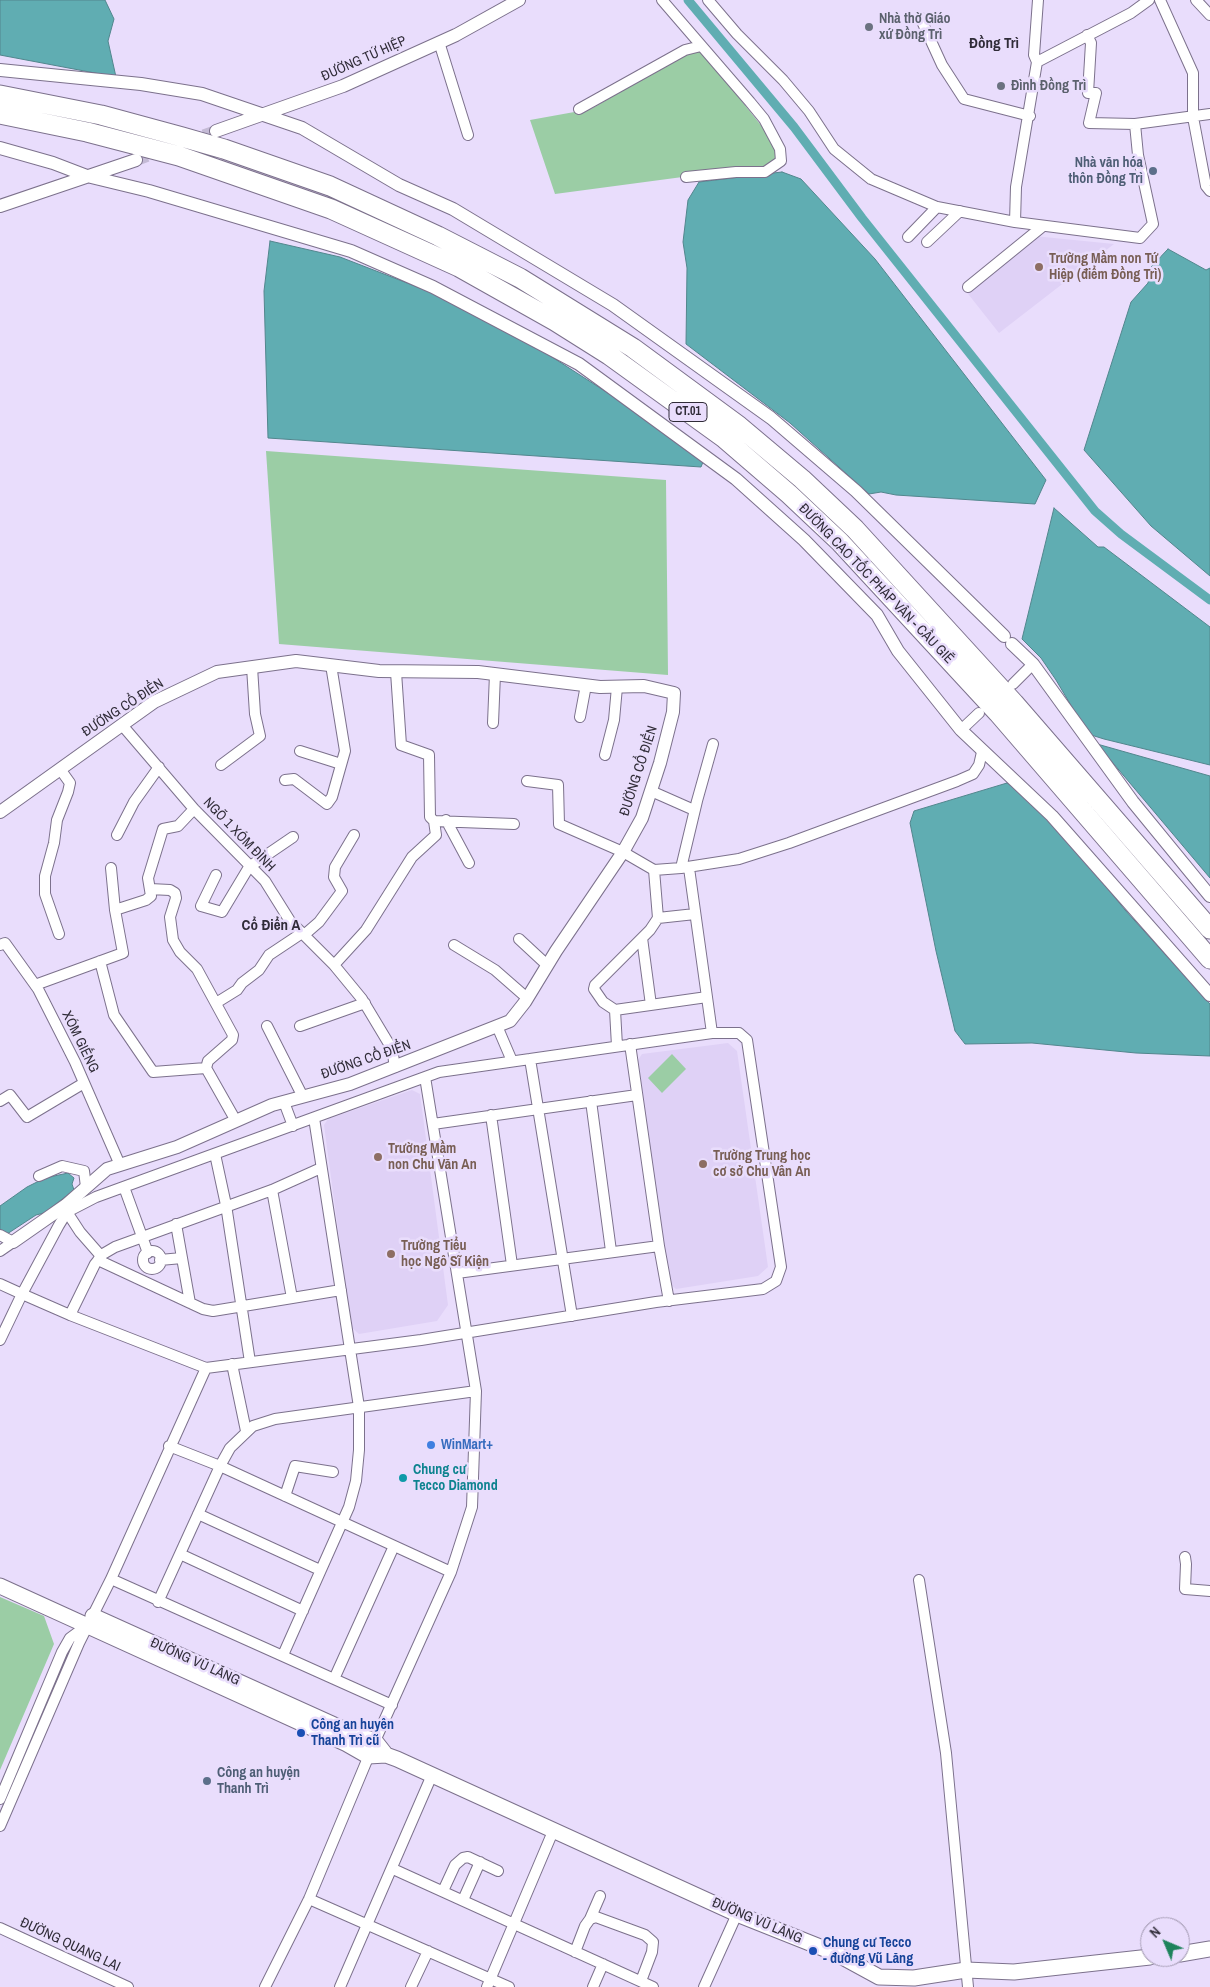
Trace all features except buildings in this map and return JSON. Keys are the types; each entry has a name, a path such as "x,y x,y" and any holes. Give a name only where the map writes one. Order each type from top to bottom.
{"highway":[{"name":"ĐƯỜNG CAO TỐC PHÁP VÂN - CẦU GIẼ","path":"0,95 101,115 182,138 330,186 438,236 520,278 633,348 739,426 802,479 855,529 1014,703 1210,929"},
{"name":"ĐƯỜNG CAO TỐC PHÁP VÂN - CẦU GIẼ","path":"0,114 87,132 179,156 331,209 459,267 538,311 609,355 724,438 789,494 840,542 998,713 1210,959"}],"main road":[{"name":"ĐƯỜNG VŨ LĂNG","path":"0,1574 91,1621 341,1741 368,1756 386,1755 432,1775 737,1914 835,1953 880,1982 966,1970 1014,1972 1140,1958"},
{"name":"ĐƯỜNG VŨ LĂNG","path":"0,1586 91,1621 352,1734 375,1741 386,1755"},
{"path":"1190,1952 1210,1949"}],"street":[{"name":"ĐƯỜNG TỨ HIỆP","path":"216,131 342,86 456,35 519,0"},
{"path":"662,0 764,119 780,149 781,161 765,172 736,172 686,177"},
{"path":"708,0 737,34 783,80 809,111 834,149 871,179 937,207 1015,222 1140,238 1148,232 1153,224 1138,155 1135,124"},
{"path":"1015,222 1016,187 1030,116 1037,62 1034,55 1038,0"},
{"path":"1037,62 1131,13 1149,0"},
{"path":"1160,0 1193,73 1193,117 1206,186 1210,191"},
{"path":"1196,0 1210,15"},
{"path":"920,17 942,65 964,99 1030,116"},
{"path":"1087,35 1091,43 1088,93 1096,93 1089,123 1135,124 1210,114"},
{"path":"439,42 468,135"},
{"path":"579,109 685,50 701,46"},
{"path":"0,70 178,89 302,128 399,185 453,209 638,321 771,418 819,458 1033,664 1122,787 1210,896"},
{"path":"0,148 53,163 87,176 150,191 351,251 433,286 579,364 736,479 804,540 878,615 898,651 961,730 982,752 1052,816 1210,995"},
{"path":"0,206 136,160"},
{"path":"908,237 937,207"},
{"path":"927,242 960,212"},
{"path":"968,287 1043,226"},
{"name":"ĐƯỜNG CỔ ĐIỂN","path":"0,812 154,702 217,672 296,661 396,672 494,674 586,685 644,686 674,693 673,712 642,818 624,852 547,965 528,998 510,1021 350,1084 284,1102 236,1120 177,1147 107,1169 66,1208 13,1242"},
{"path":"1013,684 1033,664"},
{"path":"285,780 294,779 327,804 332,797 345,751 331,665"},
{"path":"221,765 260,736 255,714 252,667"},
{"path":"334,965 366,930 412,857 436,835 434,821 430,817 428,755 401,745 396,672"},
{"path":"493,723 494,674"},
{"path":"580,717 586,685"},
{"path":"605,755 614,720 617,686"},
{"path":"961,730 979,713"},
{"name":"NGÕ 1 XÓM ĐÌNH","path":"122,725 194,809 249,867 265,881 290,921 334,965 365,1003 392,1049 395,1067"},
{"path":"712,1033 695,914 685,868 694,810 713,744"},
{"path":"300,751 341,764"},
{"path":"527,781 558,785 559,824 624,852 654,870 685,868 738,859 789,843 973,774 979,765 982,752"},
{"path":"117,835 134,802 158,768"},
{"path":"59,934 45,894 45,876 54,843 57,820 70,783 60,769"},
{"path":"651,791 694,810"},
{"name":"NGÕ 1 XÓM ĐÌNH","path":"150,889 148,878 163,830 178,826 194,809"},
{"path":"446,820 469,863"},
{"path":"434,821 514,824"},
{"path":"216,1004 237,990 242,983 259,970 269,955 303,934 324,916 342,891 334,878 335,867 354,835"},
{"name":"NGÕ 1 XÓM ĐÌNH","path":"216,875 201,906 222,912 249,867 293,837"},
{"path":"35,985 123,953 115,910 111,868"},
{"path":"654,870 658,918 642,938 595,985 594,989 602,1002 615,1010 707,998"},
{"path":"115,910 146,900 151,896 150,889 170,890 175,893 176,898 170,918 173,940 180,952 197,968 233,1035 232,1040 208,1061 206,1068 236,1120"},
{"path":"658,918 695,914"},
{"path":"519,938 547,965"},
{"path":"642,938 651,1005"},
{"name":"XÓM GIẾNG","path":"0,945 5,943 35,985 84,1083 120,1165"},
{"path":"454,945 495,970 528,998"},
{"path":"100,962 114,1015 153,1072 206,1068"},
{"path":"300,1026 365,1003"},
{"path":"615,1010 618,1046"},
{"path":"267,1026 303,1096"},
{"path":"497,1026 512,1062"},
{"path":"0,1284 22,1294 70,1315 206,1368 466,1333 670,1301 763,1289 776,1281 781,1267 747,1040 739,1033 712,1033 439,1072 66,1208 22,1294 0,1340"},
{"path":"630,1044 659,1246 670,1301"},
{"path":"530,1059 572,1316"},
{"path":"265,1987 309,1899 368,1756 451,1572 472,1507 476,1391 425,1077"},
{"path":"0,1101 10,1095 27,1117 84,1083"},
{"path":"433,1124 637,1095"},
{"path":"591,1101 611,1251"},
{"path":"284,1102 293,1126"},
{"path":"491,1115 512,1265"},
{"path":"283,1656 342,1523 356,1481 360,1450 359,1408 314,1118"},
{"path":"215,1154 226,1205 250,1362"},
{"path":"39,1176 62,1166 84,1170 86,1187"},
{"path":"70,1315 100,1258 115,1247 226,1205 272,1190 321,1168"},
{"path":"124,1187 148,1253"},
{"path":"272,1190 292,1298"},
{"path":"66,1208 85,1239 100,1258 142,1282 213,1311 341,1290"},
{"path":"176,1224 190,1303"},
{"path":"0,1235 13,1242 0,1251"},
{"path":"457,1273 659,1246"},
{"path":"148,1253 158,1254 160,1260 157,1267 149,1268 143,1262 144,1256 148,1253"},
{"path":"160,1260 182,1258"},
{"path":"142,1282 149,1268"},
{"path":"232,1364 246,1431"},
{"path":"0,1826 18,1772 111,1580 169,1446 206,1368"},
{"path":"158,1602 220,1466 230,1448 253,1426 275,1419 476,1391"},
{"path":"169,1446 220,1466 451,1572"},
{"path":"285,1496 295,1466 333,1472"},
{"path":"198,1514 320,1570"},
{"path":"334,1679 394,1546"},
{"path":"180,1554 303,1611"},
{"path":"1185,1557 1185,1589 1210,1591"},
{"path":"111,1580 392,1706"},
{"path":"919,1580 946,1753 968,1987"},
{"path":"0,1799 18,1772"},
{"path":"340,1987 393,1869 432,1775"},
{"path":"489,1983 554,1830"},
{"path":"443,1891 458,1861 468,1857 498,1871"},
{"path":"463,1900 480,1862"},
{"path":"393,1869 653,1987"},
{"path":"575,1952 600,1896"},
{"path":"309,1899 428,1950 489,1983 509,1987"},
{"path":"704,1987 737,1914"},
{"path":"590,1919 596,1917 645,1935 653,1942 652,1952 641,1981"},
{"name":"ĐƯỜNG QUANG LAI","path":"0,1928 128,1987"},
{"path":"411,1987 428,1950"},
{"path":"593,1987 603,1964"}],"shaded area":[{"path":"0,0 105,0 114,19 108,41 116,77 0,55"},
{"path":"702,51 775,143 778,159 765,166 555,194 530,120 591,109 683,56"},
{"path":"782,172 801,179 875,259 1046,480 1035,504 896,495 881,492 869,494 790,423 686,344 687,268 683,242 688,200 699,182"},
{"name":"Trường Mầm non Tứ Hiệp (điểm Đồng Trì)","path":"1034,236 1114,244 999,333 965,290"},
{"path":"270,241 340,257 433,293 521,337 614,397 703,462 701,467 268,438 264,291"},
{"path":"1168,249 1206,270 1210,268 1210,576 1151,526 1084,450 1131,302 1148,283 1151,267"},
{"path":"266,451 666,480 668,675 279,644"},
{"path":"1054,508 1098,547 1104,547 1210,627 1210,765 1088,734 1041,658 1022,639"},
{"path":"1097,744 1210,776 1210,878"},
{"path":"1007,783 1027,797 1054,822 1125,910 1210,1004 1210,1056 1136,1053 1032,1043 965,1044 955,1031 936,951 910,823 914,811"},
{"name":"Trường Trung học cơ sở Chu Vân An","path":"728,1043 737,1051 768,1267 758,1276 676,1289 669,1283 638,1060 642,1054"},
{"path":"672,1054 686,1069 662,1093 648,1078"},
{"path":"412,1090 420,1094 448,1305 437,1321 359,1334 351,1327 324,1125 328,1119"},
{"path":"68,1173 74,1178 72,1184 74,1190 44,1213 36,1215 7,1234 0,1232 0,1206 27,1187 45,1178"},
{"path":"0,1597 44,1616 54,1644 0,1770"}],"waterway":[{"path":"688,0 794,127 862,218 1095,511 1121,534 1210,600"}],"tunnel":[{"path":"136,160 216,131"}],"place":[{"name":"Nhà thờ Giáo xứ Đồng Trì","path":"869,27"},
{"name":"Đình Đồng Trì","path":"1001,86"},
{"name":"Nhà văn hóa thôn Đồng Trì","path":"1153,171"},
{"name":"Trường Mầm non Tứ Hiệp (điểm Đồng Trì)","path":"1039,267"},
{"name":"Trường Mầm non Chu Văn An","path":"378,1157"},
{"name":"Trường Trung học cơ sở Chu Vân An","path":"703,1164"},
{"name":"Trường Tiểu học Ngô Sĩ Kiện","path":"391,1254"},
{"name":"WinMart+","path":"431,1445"},
{"name":"Chung cư Tecco Diamond","path":"403,1478"},
{"name":"Công an huyên Thanh Trì cũ","path":"301,1733"},
{"name":"Công an huyện Thanh Trì","path":"207,1781"},
{"name":"Chung cư Tecco - đường Vũ Lăng","path":"813,1951"}],"district":[{"name":"Đồng Trì","path":"994,44"},
{"name":"Cổ Điển A","path":"271,926"}]}
